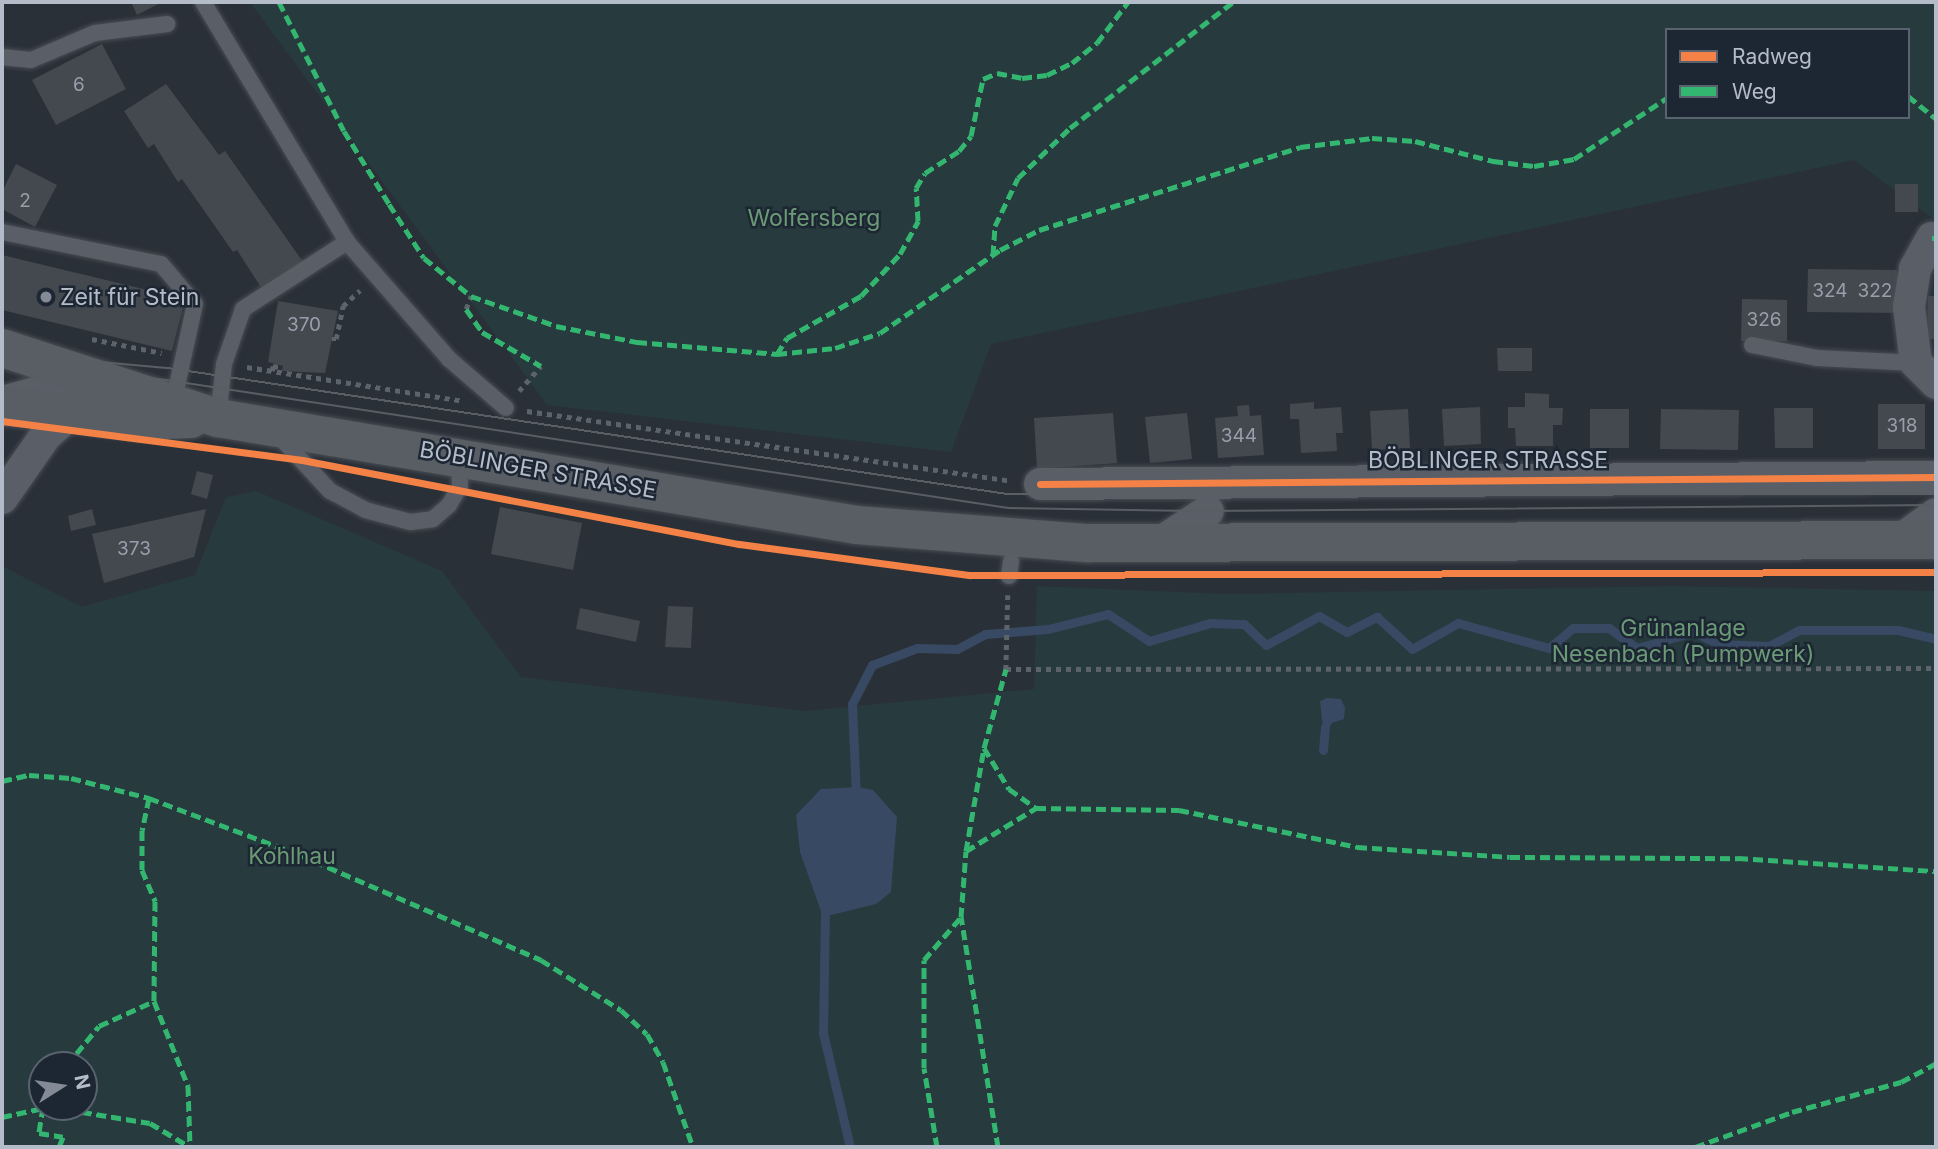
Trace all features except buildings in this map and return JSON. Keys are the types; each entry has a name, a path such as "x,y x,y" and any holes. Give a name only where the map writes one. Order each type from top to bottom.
{"main road":[{"name":"BÖBLINGER STRASSE","path":"2,348 218,418 458,455 857,525 1026,540 1161,542 1918,540"},
{"name":"BÖBLINGER STRASSE","path":"2,405 142,421 218,418"},
{"name":"BÖBLINGER STRASSE","path":"857,525 898,545 1010,568 1936,558"}],"street":[{"path":"1926,373 1909,307 1915,269 1932,238"},
{"name":"BÖBLINGER STRASSE","path":"2,405 46,390 133,390"},
{"path":"2,499 46,435 70,414"},
{"name":"BÖBLINGER STRASSE","path":"1040,484 1208,496 1936,477"},
{"path":"1161,542 1208,496 1253,540"},
{"path":"1918,540 1936,514"}],"lane":[{"path":"203,2 347,242 449,359 506,408"},
{"path":"2,57 31,61 95,33 167,24"},
{"path":"2,232 161,264 195,304 173,404"},
{"path":"218,418 225,364 243,309 347,242"},
{"path":"1752,345 1817,358 1926,373"},
{"path":"270,427 330,491 365,510 410,522 433,519 449,505 460,487 458,455"}],"path":[{"path":"332,339 337,339 342,306 377,275"},
{"path":"466,309 471,296"},
{"path":"80,336 183,357"},
{"path":"225,364 506,408 1040,484"},
{"path":"272,371 273,366 283,368"},
{"path":"506,408 541,366"},
{"path":"1009,608 1006,668 1936,668"}],"green space":[{"name":"Wolfersberg","path":"250,2 1936,2 1936,221 1854,160 991,344 951,452 547,405"},
{"path":"256,491 442,571 521,677 805,711 1034,689 1037,586 1227,594 1671,586 1936,591 1936,1147 2,1147 2,566 82,607 195,575 226,497"}],"water":[{"path":"1327,698 1341,699 1345,708 1344,719 1332,723 1324,738 1320,701"},
{"path":"858,787 873,790 897,817 891,892 876,904 823,917 800,852 796,815 821,789"}],"waterway":[{"path":"856,796 852,704 872,665 917,648 957,649 985,634 1048,629 1108,614 1149,641 1210,623 1244,624 1266,645 1319,616 1347,632 1377,617 1412,649 1458,623 1549,648 1573,628 1609,628 1637,648 1694,632 1719,644 1769,646 1799,630 1898,630 1936,639"},
{"path":"1323,750 1325,727"},
{"path":"825,908 823,1033 850,1147"}],"tram line":[{"path":"2,353 168,368 1007,494 1936,494"},
{"path":"2,365 166,380 1008,508 1208,511 1936,505"}],"marked path":[{"path":"279,2 344,131 424,258 471,296 556,326 637,342 777,354 835,348 880,333 1000,250 1039,230 1300,147 1372,138 1415,141 1493,161 1534,166 1574,159 1665,99"},
{"path":"777,354 787,338 861,296 900,254 918,221 916,188 925,173 959,151 971,136 983,79 997,73 1022,78 1047,75 1072,63 1097,43 1128,2"},
{"path":"993,255 995,226 1018,178 1070,128 1233,2"},
{"path":"1910,98 1936,119"},
{"path":"466,309 482,332 541,366"},
{"path":"998,1147 961,917 966,851 984,748 1006,669"},
{"path":"984,748 1009,789 1036,808"},
{"path":"2,781 29,775 71,778 149,798 300,855 541,960 621,1010 647,1034 663,1062 693,1147"},
{"path":"149,798 142,830 142,870 155,901 154,1001 188,1086 190,1147"},
{"path":"966,851 1036,808 1179,810 1357,847 1510,857 1738,858 1936,871"},
{"path":"937,1147 924,1068 924,960 961,917"},
{"path":"78,1051 99,1026 154,1001"},
{"path":"1695,1147 1792,1112 1901,1082 1936,1063"},
{"path":"2,1117 28,1111"},
{"path":"98,1115 150,1123 190,1147"},
{"path":"41,1121 39,1133 63,1137 59,1147"}],"cycle path":[{"path":"2,421 302,460 739,544 969,575 1936,572"},
{"path":"1040,484 1936,477"}],"place":[{"name":"Zeit für Stein","path":"46,297"}],"park label":[{"name":"Grünanlage Nesenbach (Pumpwerk)","path":"1683,641"},
{"name":"Kohlhau","path":"292,856"}]}
